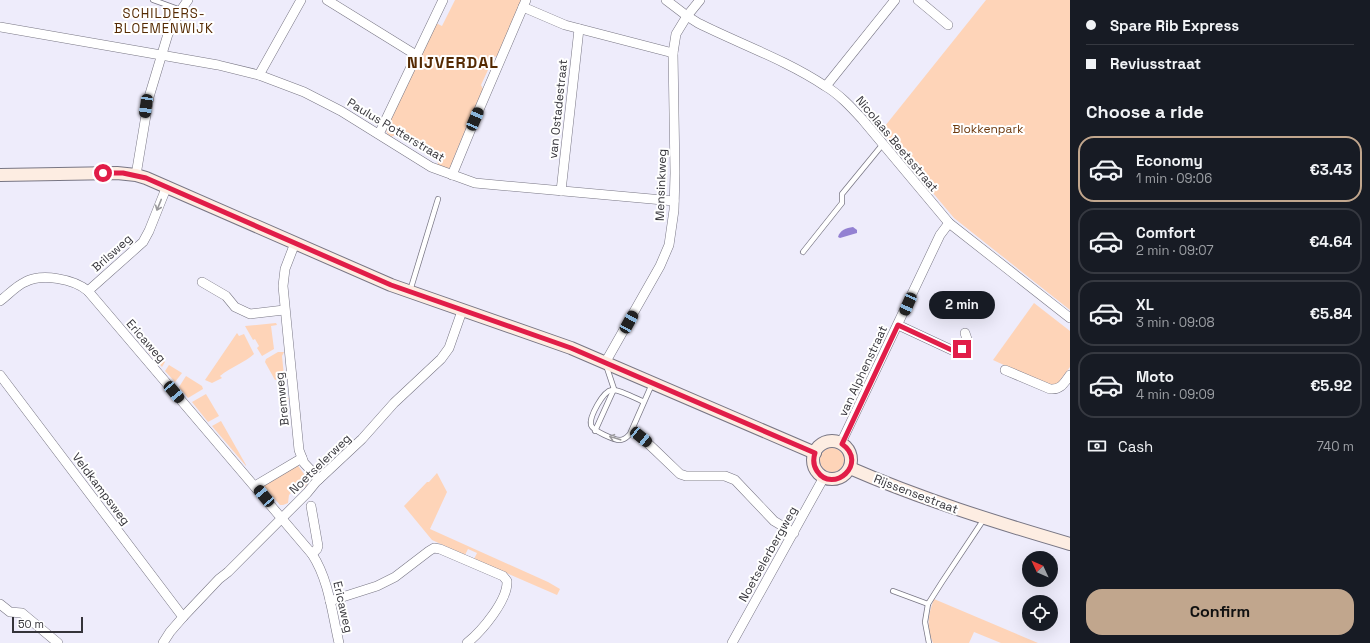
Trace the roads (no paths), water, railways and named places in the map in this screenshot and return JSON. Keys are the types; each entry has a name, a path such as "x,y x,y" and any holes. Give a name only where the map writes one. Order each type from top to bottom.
{"main road":[{"path":"0,175 117,173 136,175 167,186 295,244 409,292 571,348 605,364 815,453"},
{"path":"830,441 842,444 846,446 851,456 852,461 850,468 845,474 836,479 824,477 814,465 815,453 818,447 830,441"},
{"name":"Rijssensestraat","path":"850,468 905,491 984,519 1070,544"}],"street":[{"path":"136,175 146,106 161,55 168,34 188,0"},
{"path":"259,75 301,0"},
{"path":"327,0 416,55"},
{"path":"379,134 443,0"},
{"name":"Nicolaas Beetsstraat","path":"666,0 687,16 706,27 792,67 826,86 854,110 949,223 1070,318"},
{"name":"Mensinkweg","path":"605,364 663,259 669,245 674,201 673,53 676,34 687,16 700,0"},
{"path":"826,86 895,0"},
{"path":"918,0 948,25"},
{"path":"452,175 525,4 565,25 673,53"},
{"name":"Paulus Potterstraat","path":"0,27 218,65 259,75 304,92 341,111 422,162 475,183 674,201"},
{"name":"van Ostadestraat","path":"561,191 579,29"},
{"name":"Brilsweg","path":"88,291 138,248 146,236 167,186"},
{"name":"van Alphenstraat","path":"842,444 940,235 949,223"},
{"name":"Bremweg","path":"295,244 284,275 284,310 299,450 307,467 319,479"},
{"name":"Ericaweg","path":"0,301 26,282 41,278 71,282 81,285 88,291 312,554 321,571 330,601 339,643"},
{"path":"202,282 226,296 235,307 250,314 284,310"},
{"name":"Noetselerweg","path":"163,643 170,632 219,580 307,493 319,479 362,439 394,403 441,359 449,348 462,311"},
{"path":"898,325 956,352 962,349 967,339 965,333"},
{"path":"1005,370 1050,389 1056,390 1061,387 1070,375"},
{"name":"Veldkampsweg","path":"0,375 184,617"},
{"path":"641,437 680,474 686,476 725,476 732,478 738,482 774,521 794,533"},
{"path":"254,486 302,458"},
{"name":"Noetselerbergweg","path":"732,643 824,477"},
{"path":"311,506 318,546 312,554"},
{"path":"330,601 377,586 395,577 428,551 434,548 440,549 502,576 507,581 507,586 500,604 487,623 467,643"},
{"path":"0,604 10,612 22,613 58,643"}],"lane":[{"path":"153,0 181,10"},
{"path":"803,252 842,203 842,194 883,144"},
{"path":"409,292 438,199"},
{"path":"596,431 614,389 605,364"},
{"path":"644,402 614,389 608,391 601,398 591,422 591,426 596,431 619,440 625,439 630,434 644,402 652,383"},
{"path":"929,643 925,622 928,604 984,519"},
{"path":"893,591 928,604"}],"district":[{"name":"SCHILDERS- BLOEMENWIJK","path":"164,20"},
{"name":"NIJVERDAL","path":"453,62"}],"park label":[{"name":"Blokkenpark","path":"988,129"}]}
